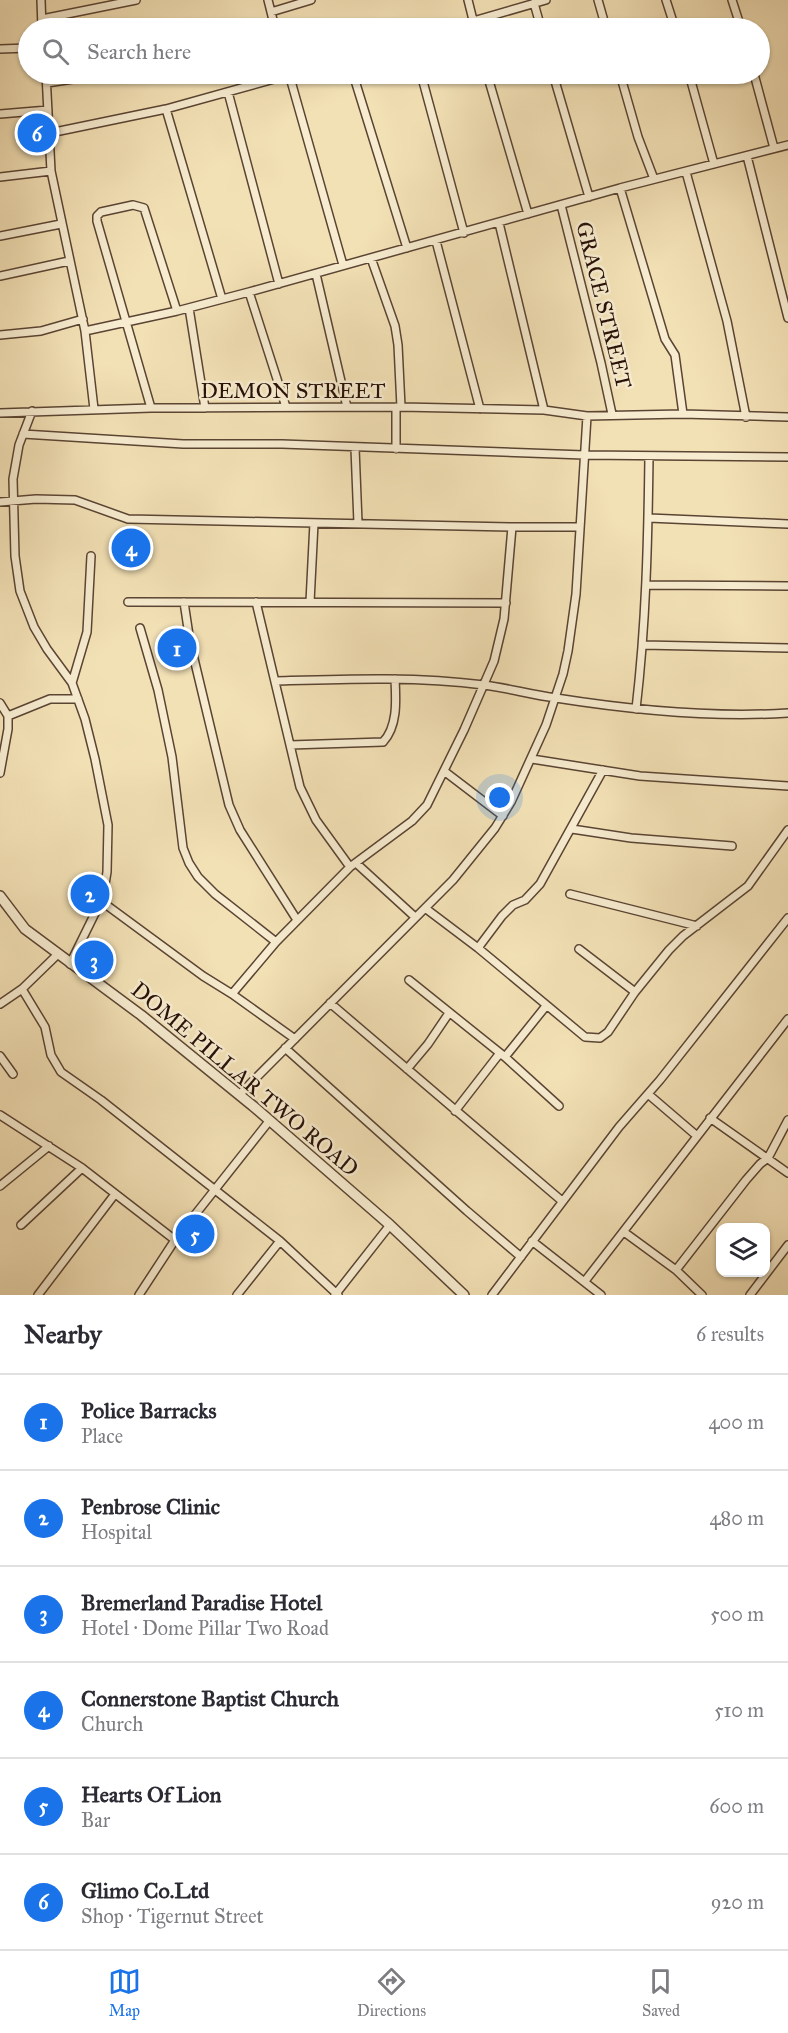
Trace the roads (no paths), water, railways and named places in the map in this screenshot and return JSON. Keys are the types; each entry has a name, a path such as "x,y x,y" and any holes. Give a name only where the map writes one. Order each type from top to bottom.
{"street":[{"path":"41,0 42,18"},
{"path":"47,18 136,0"},
{"path":"268,0 272,18"},
{"path":"271,12 311,0"},
{"path":"468,0 472,18"},
{"path":"493,18 546,0"},
{"path":"598,0 603,18"},
{"path":"666,0 672,18"},
{"path":"732,0 738,18"},
{"path":"534,3 538,18"},
{"path":"0,49 18,48"},
{"path":"47,84 51,171 83,319 94,409"},
{"path":"50,134 166,109 256,84"},
{"path":"294,84 343,266"},
{"path":"356,84 406,248"},
{"path":"424,84 464,233"},
{"path":"490,84 528,214"},
{"path":"556,84 589,197"},
{"path":"623,84 654,179"},
{"path":"691,84 714,164"},
{"path":"757,84 774,148"},
{"path":"228,92 279,284"},
{"path":"166,109 222,299"},
{"path":"0,114 48,110"},
{"path":"85,331 189,308 620,188 788,145"},
{"path":"747,156 783,281 788,318"},
{"path":"0,177 51,171"},
{"path":"686,172 727,321 746,417"},
{"path":"620,188 665,339 675,355 683,414"},
{"path":"151,408 97,221 101,212 134,205 144,208 177,311"},
{"name":"GRACE STREET","path":"561,205 602,363 612,414"},
{"path":"499,223 544,410"},
{"path":"0,236 61,224"},
{"path":"436,241 480,409"},
{"path":"371,258 395,326 398,345 396,449"},
{"path":"0,276 69,261"},
{"path":"316,274 346,407"},
{"path":"249,292 286,407"},
{"path":"189,308 205,408"},
{"path":"0,335 41,331 83,319"},
{"name":"DEMON STREET","path":"0,413 151,408 398,407 544,410 587,416 683,414 788,417"},
{"path":"32,411 23,434 13,479 17,571 24,605 34,627 47,650 72,683 78,699 95,759 105,806 108,863 106,882 101,901 70,964"},
{"path":"239,1095 470,862 503,816 532,759 563,674 576,594 587,416"},
{"path":"23,434 183,444 282,444 584,455 788,457"},
{"path":"355,448 358,523"},
{"path":"636,709 647,585 649,456"},
{"path":"0,502 14,500 75,501 128,519 580,527"},
{"path":"648,518 788,524"},
{"path":"310,602 314,523"},
{"path":"232,994 276,942 353,865 420,814 427,805 484,685 499,641 506,603 512,527"},
{"path":"72,683 87,632 91,556"},
{"path":"647,585 788,586"},
{"path":"128,602 506,603"},
{"path":"184,602 190,642 229,805 240,830 297,920"},
{"path":"256,602 300,787 308,805 326,836 353,865 415,917"},
{"path":"140,628 158,690 172,757 183,848 189,863 198,877 215,894 276,942"},
{"path":"643,645 788,648"},
{"path":"275,681 363,678 484,685 636,709 725,714 788,713"},
{"path":"290,745 383,742 388,737 396,713 395,680"},
{"path":"8,716 50,699 78,699"},
{"path":"0,703 8,716 8,729 0,773"},
{"path":"532,759 672,779 788,786"},
{"path":"478,948 502,916 513,905 525,900 540,884 603,770"},
{"path":"444,771 503,816"},
{"path":"572,829 631,838 732,846"},
{"path":"425,908 478,948 585,1037 600,1038 608,1032 635,992 669,950 683,936 748,886 788,830"},
{"path":"570,894 697,926"},
{"name":"DOME PILLAR TWO ROAD","path":"0,896 20,923 70,964 141,1015 270,1120 390,1225 464,1295"},
{"path":"101,901 203,976 295,1039"},
{"path":"492,1295 619,1127 648,1094 788,918"},
{"path":"579,949 635,992"},
{"path":"0,1004 22,989 58,954"},
{"path":"409,980 503,1055 559,1106"},
{"path":"22,989 45,1027 51,1056 61,1072 216,1189 280,1241 336,1294 390,1225"},
{"path":"330,1003 562,1202"},
{"path":"455,1110 546,1006"},
{"path":"407,1069 428,1044 449,1013"},
{"path":"585,1281 788,1019"},
{"path":"285,1048 467,1211 522,1257"},
{"path":"0,1056 13,1074"},
{"path":"648,1094 697,1137"},
{"path":"0,1115 82,1168 175,1240"},
{"path":"710,1118 788,1173"},
{"path":"139,1295 175,1240 270,1120"},
{"path":"676,1270 746,1180 768,1158 788,1120"},
{"path":"0,1186 49,1146"},
{"path":"21,1225 82,1168"},
{"path":"38,1295 115,1194"},
{"path":"624,1232 676,1270 702,1295"},
{"path":"237,1295 280,1241"},
{"path":"532,1241 601,1295"},
{"path":"750,1295 788,1245"}],"place":[{"name":"Glimo Co.Ltd","path":"37,133"},
{"name":"Connerstone Baptist Church","path":"131,548"},
{"name":"Police Barracks","path":"177,648"},
{"name":"Penbrose Clinic","path":"90,894"},
{"name":"Bremerland Paradise Hotel","path":"94,960"},
{"name":"Hearts Of Lion","path":"195,1234"}]}
